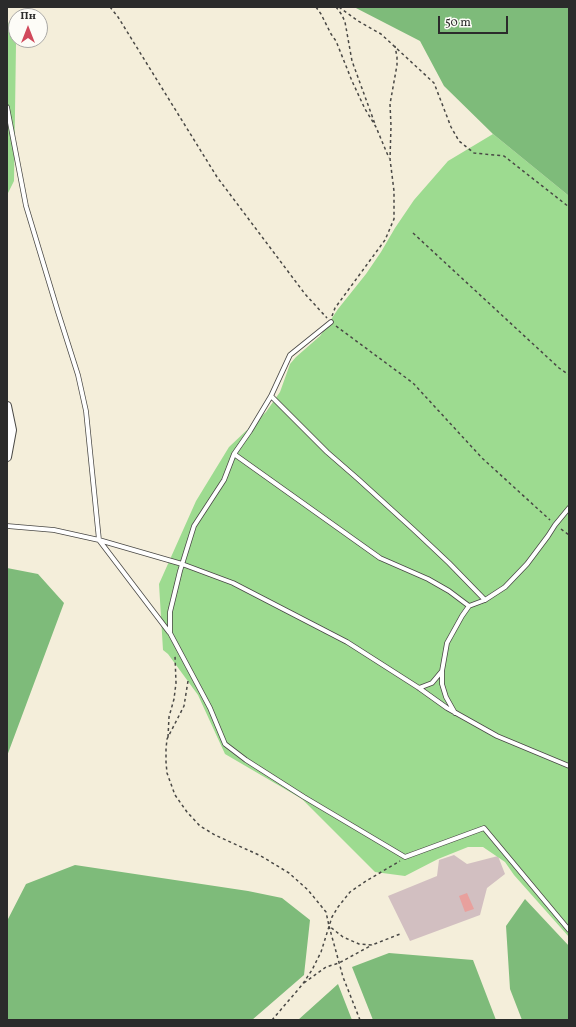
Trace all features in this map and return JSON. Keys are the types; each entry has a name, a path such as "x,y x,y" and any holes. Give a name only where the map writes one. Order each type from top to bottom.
{"street":[{"path":"7,406 12,430 7,457"}],"lane":[{"path":"7,107 26,206 78,374 85,403 98,540 170,633 210,708 225,744 246,760 304,798 405,857 484,828 569,930"},
{"path":"170,633 170,612 182,564 194,526 224,480 234,454 271,396 290,356 331,322"},
{"path":"271,396 326,452 414,530 486,600"},
{"path":"234,454 380,558 428,579 469,606"},
{"path":"456,713 446,698 442,684 442,671 447,643 469,606 486,600 505,587 526,564 548,536 555,524 569,508"},
{"path":"7,526 54,530 98,540 182,564 233,583 347,642 456,713 497,736 569,766"},
{"path":"419,688 432,683 442,671"}],"path":[{"path":"110,7 118,17 217,177 301,289 331,322 413,383 482,458 569,535"},
{"path":"316,7 336,40 352,81 365,109 376,127"},
{"path":"336,7 345,22 352,61 376,127 390,159"},
{"path":"339,7 358,21 381,34 434,83 451,127 459,141 474,153 504,156 569,207"},
{"path":"331,322 335,308 386,240 394,219 394,191 390,159 390,104 397,65 397,57 394,46"},
{"path":"412,233 569,376"},
{"path":"175,656 176,683 169,717 166,762 167,773 175,795 187,812 200,826 215,835 261,856 288,873 308,890 326,912 348,992 360,1020"},
{"path":"168,739 184,706 188,685 188,667"},
{"path":"272,1020 302,985 312,970 321,952 329,926 338,907 350,892 366,880 396,865 405,857"},
{"path":"329,926 343,937 359,944 372,946"},
{"path":"302,985 326,967 339,963 400,934"}],"shaded area":[{"path":"454,855 467,864 498,856 505,874 487,888 480,915 410,941 388,896 437,876 439,860"}],"green space":[{"path":"354,7 569,7 569,196 493,134 444,86 420,41"},
{"path":"7,19 8,48 16,48 14,181 7,195"},
{"path":"493,134 569,196 569,937 514,875 505,862 483,847 468,847 438,859 405,876 375,872 302,799 225,754 198,695 168,654 163,650 159,584 196,501 229,447 266,412 280,392 290,364 320,336 338,309 366,274 414,200 448,161"},
{"path":"7,568 38,574 64,603 7,756"},
{"path":"75,865 248,891 282,898 310,920 304,975 252,1020 7,1020 7,921 26,884"},
{"path":"525,899 569,946 569,1020 522,1020 510,989 506,926"},
{"path":"389,953 473,960 496,1020 373,1020 352,967"},
{"path":"338,984 352,1020 298,1020"}],"building":[{"path":"467,893 474,909 465,912 459,896"}]}
